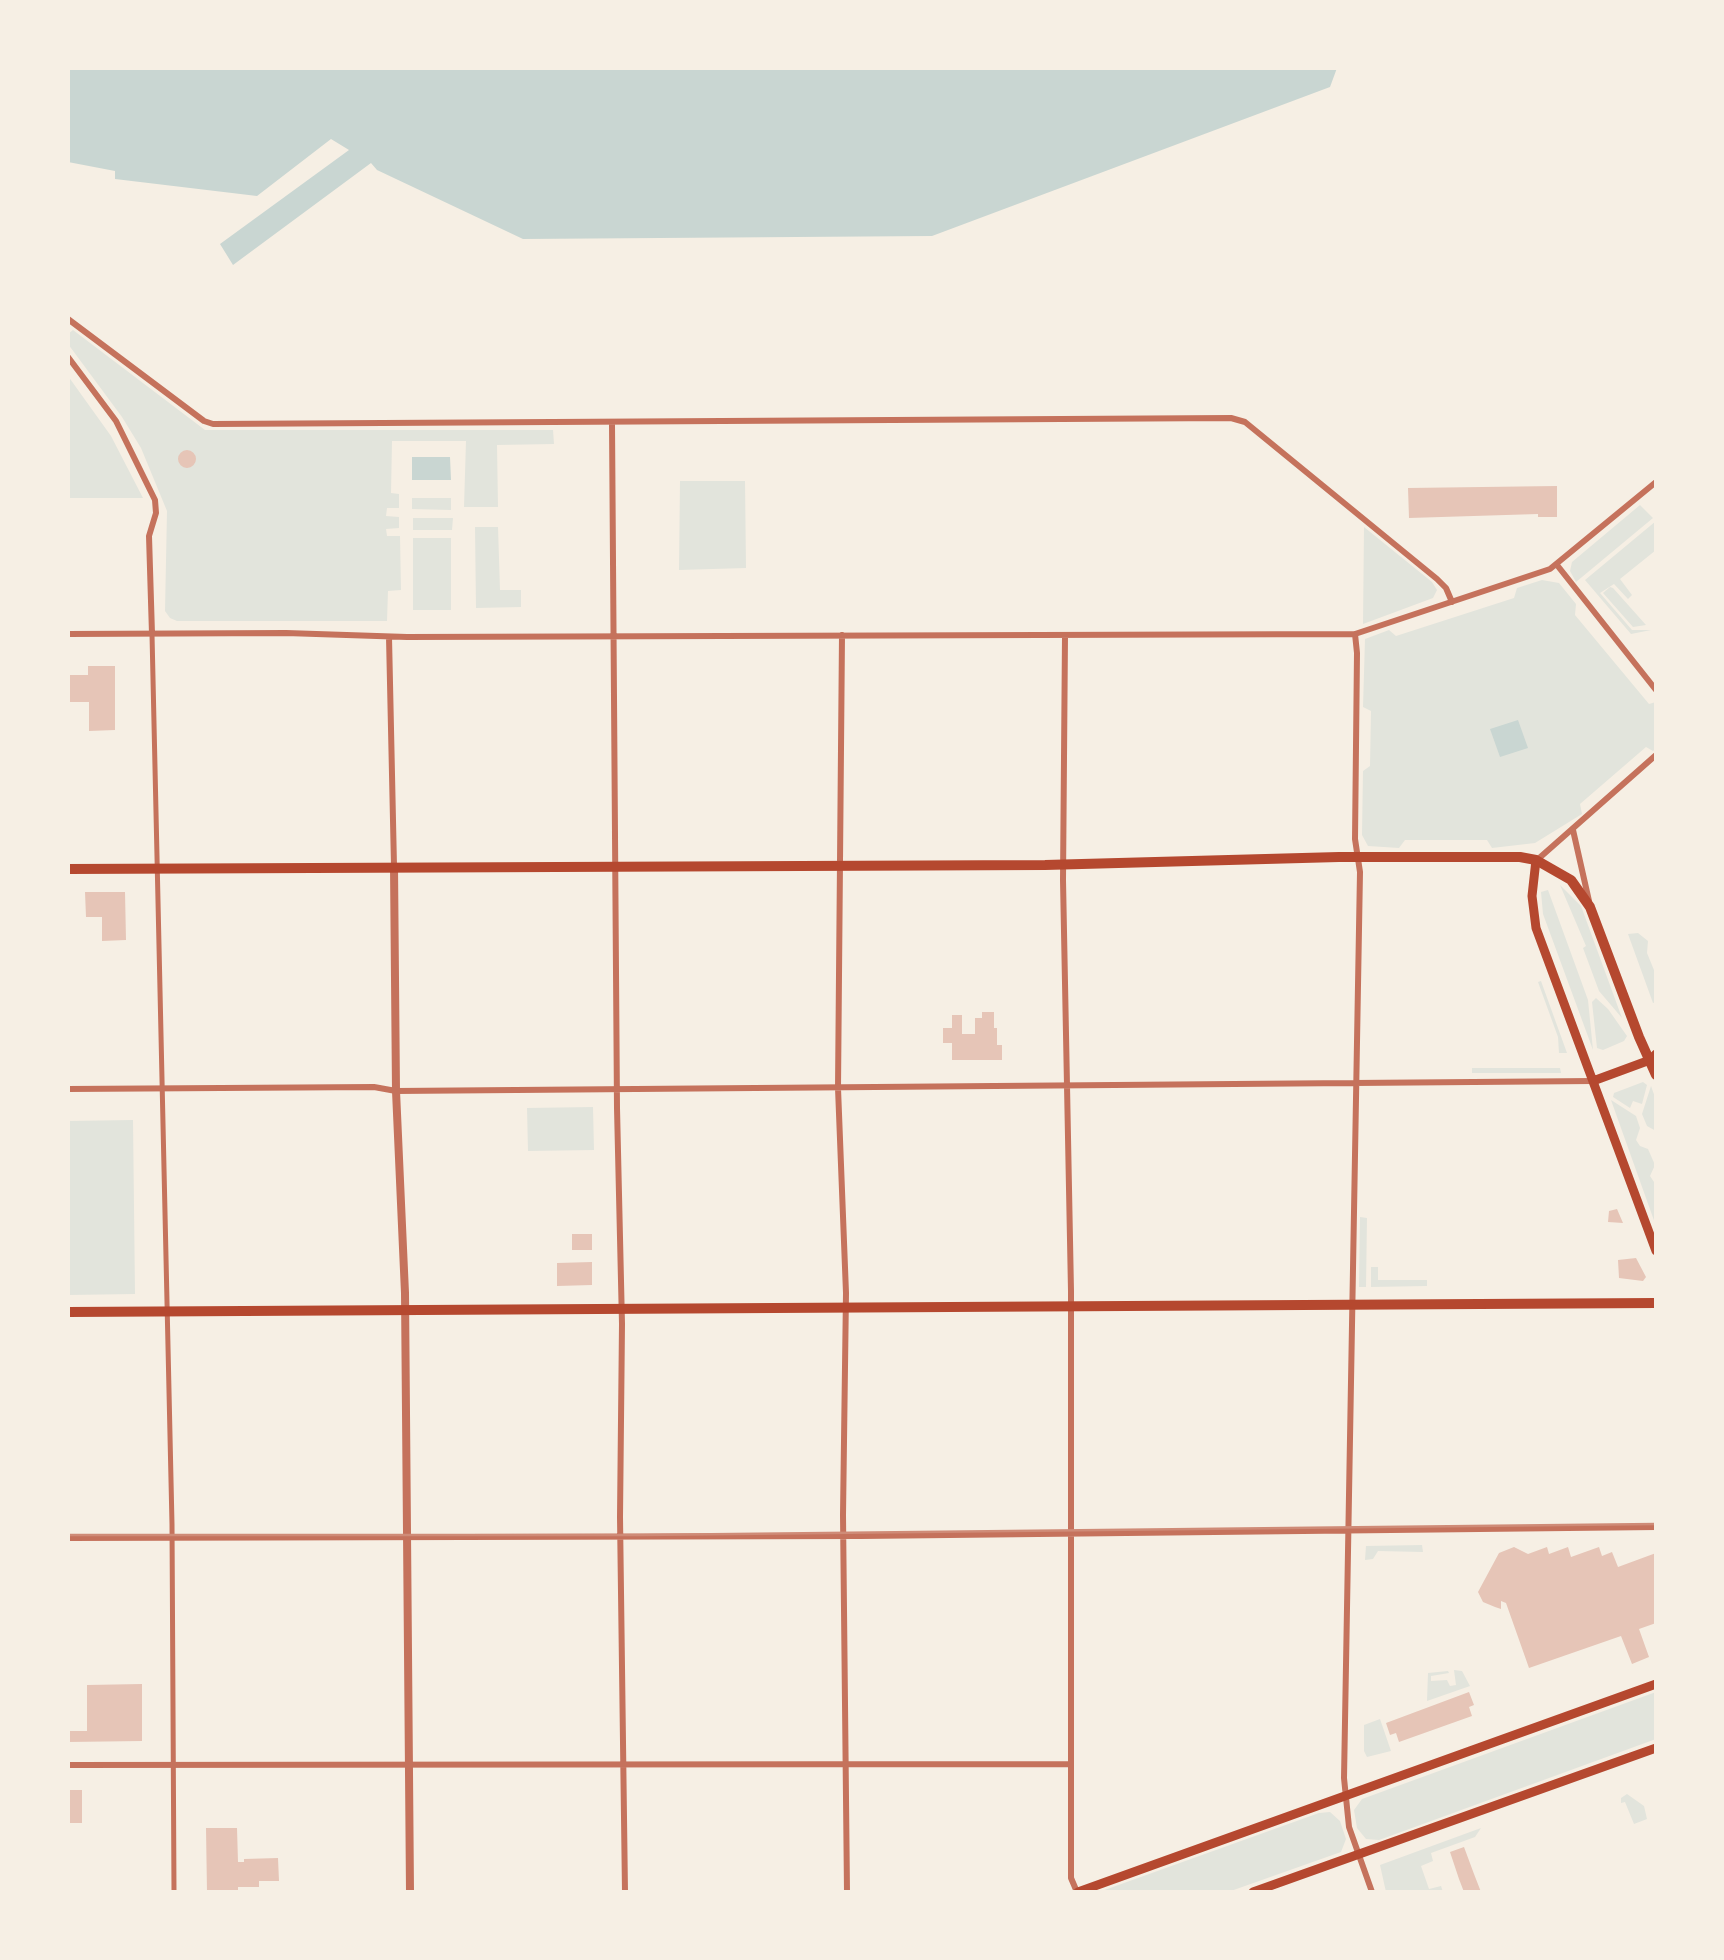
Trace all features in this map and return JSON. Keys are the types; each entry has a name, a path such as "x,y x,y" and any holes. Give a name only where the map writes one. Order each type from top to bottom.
{"main road":[{"path":"68,870 1520,857 1536,860 1571,880 1590,907 1653,1057 1656,1075"},
{"path":"1536,860 1532,896 1536,928 1656,1251"},
{"path":"1593,1081 1653,1057"},
{"path":"68,1312 1656,1304"},
{"path":"1078,1892 1656,1684"},
{"path":"1253,1892 1656,1748"}],"street":[{"path":"68,319 213,424 1231,418 1245,422 1437,579 1452,602"},
{"path":"68,357 130,443 156,500 149,536 168,1312 174,1892"},
{"path":"612,424 625,1892"},
{"path":"68,634 1355,634 1556,566 1656,482"},
{"path":"1556,566 1656,690"},
{"path":"1355,634 1354,840 1358,858 1345,1797 1350,1827 1372,1892"},
{"path":"842,635 838,1088 846,1308 843,1536 847,1892"},
{"path":"1065,636 1071,1878 1078,1892"},
{"path":"389,637 408,1536 410,1892"},
{"path":"1536,860 1656,755"},
{"path":"1573,828 1590,907"},
{"path":"68,1089 374,1087 396,1091 1593,1081"},
{"path":"68,1538 843,1536 1656,1526"},
{"path":"68,1765 1071,1764"}],"shaded area":[{"path":"68,68 1337,68 1330,87 932,236 523,239 377,170 371,163 233,265 220,244 349,150 331,139 257,196 115,179 115,171 68,162"},
{"path":"73,330 205,430 553,430 554,444 497,445 498,507 464,507 466,441 392,441 391,493 399,494 399,508 387,508 386,516 399,517 399,528 386,529 387,536 400,536 401,590 388,591 387,621 177,621 165,611 167,511 141,448 68,344 68,334"},
{"path":"68,376 111,436 143,498 68,498"},
{"path":"412,457 450,457 451,480 412,480"},
{"path":"680,481 745,481 746,568 679,570"},
{"path":"412,498 451,498 451,510 412,509"},
{"path":"1640,505 1653,518 1576,582 1570,571 1572,562"},
{"path":"413,518 453,518 452,530 413,530"},
{"path":"1656,521 1656,550 1620,579 1632,595 1628,599 1614,584 1600,593 1632,630 1651,630 1631,634 1585,580"},
{"path":"475,527 498,527 500,590 521,590 521,607 476,608"},
{"path":"1364,527 1432,582 1437,590 1433,598 1363,624"},
{"path":"413,538 451,538 451,610 413,610"},
{"path":"1542,580 1559,583 1576,604 1575,615 1649,704 1656,702 1656,748 1653,751 1646,747 1580,804 1582,814 1535,843 1492,848 1487,840 1405,840 1399,848 1368,846 1362,835 1363,771 1370,766 1371,711 1363,707 1365,639 1389,630 1396,636 1514,598 1517,588"},
{"path":"1610,587 1646,625 1633,627 1603,593"},
{"path":"1518,720 1528,748 1500,757 1490,729"},
{"path":"1560,885 1581,906 1622,1018 1599,991 1583,948 1586,946"},
{"path":"1548,890 1588,1000 1593,1050 1543,914 1541,892"},
{"path":"1638,933 1648,941 1647,953 1656,975 1653,1003 1628,934"},
{"path":"1541,981 1567,1053 1559,1053 1558,1037 1538,982"},
{"path":"1596,998 1627,1036 1603,1050 1597,1048 1592,1002"},
{"path":"1472,1068 1560,1068 1561,1073 1472,1073"},
{"path":"1643,1082 1647,1085 1642,1104 1633,1101 1630,1108 1613,1097 1614,1093"},
{"path":"1651,1086 1656,1100 1656,1131 1647,1126 1642,1114"},
{"path":"1611,1100 1636,1116 1640,1128 1636,1140 1648,1149 1655,1165 1650,1176 1656,1185 1656,1226"},
{"path":"593,1107 594,1150 528,1151 527,1108"},
{"path":"133,1120 135,1294 68,1295 68,1121"},
{"path":"1360,1217 1367,1218 1366,1287 1359,1287"},
{"path":"1371,1267 1378,1267 1378,1280 1427,1280 1427,1286 1371,1287"},
{"path":"1422,1545 1423,1552 1378,1551 1373,1559 1365,1560 1366,1546"},
{"path":"1454,1670 1462,1671 1470,1686 1427,1701 1428,1673 1448,1671 1431,1676 1431,1681 1447,1680 1450,1686 1456,1685"},
{"path":"1656,1692 1656,1739 1379,1840 1366,1839 1357,1828 1354,1810 1362,1799"},
{"path":"1380,1719 1391,1751 1367,1757 1364,1725"},
{"path":"1627,1794 1644,1806 1647,1819 1634,1824 1625,1802 1621,1803"},
{"path":"1330,1812 1340,1821 1346,1839 1341,1852 1228,1892 1099,1892 1319,1813"},
{"path":"1481,1828 1475,1837 1431,1853 1433,1861 1421,1866 1429,1889 1441,1886 1443,1892 1386,1892 1380,1865"}],"building":[{"path":"187,450 196,459 187,468 178,459"},
{"path":"1557,486 1557,517 1538,514 1409,518 1408,488"},
{"path":"88,666 115,666 115,730 89,731 89,702 68,702 68,675 88,675"},
{"path":"85,892 125,892 126,940 102,941 102,917 86,917"},
{"path":"982,1012 994,1012 1002,1060 952,1060 952,1043 943,1043 943,1028 952,1028 952,1015 962,1015 962,1034 975,1034 975,1018 982,1018"},
{"path":"1617,1209 1623,1223 1608,1222 1609,1211"},
{"path":"572,1234 592,1234 592,1250 572,1250"},
{"path":"1636,1258 1646,1277 1643,1281 1619,1278 1618,1260"},
{"path":"592,1262 592,1285 557,1286 557,1263"},
{"path":"1514,1547 1528,1554 1547,1547 1549,1554 1568,1547 1571,1557 1599,1547 1602,1556 1612,1552 1618,1567 1656,1553 1656,1623 1639,1629 1649,1657 1632,1664 1621,1636 1529,1668 1506,1603 1501,1601 1501,1609 1495,1607 1483,1602 1478,1592 1499,1553"},
{"path":"142,1684 142,1741 68,1742 68,1731 87,1731 87,1685"},
{"path":"1469,1692 1474,1705 1469,1707 1472,1716 1399,1742 1396,1733 1390,1735 1386,1723"},
{"path":"68,1790 82,1790 82,1823 68,1823"},
{"path":"206,1828 237,1828 238,1862 278,1858 279,1881 259,1881 259,1887 238,1887 238,1892 207,1892"},
{"path":"1464,1847 1481,1892 1464,1892 1459,1879 1450,1852"}],"tram line":[{"path":"68,1535 642,1535 1656,1524"}]}
